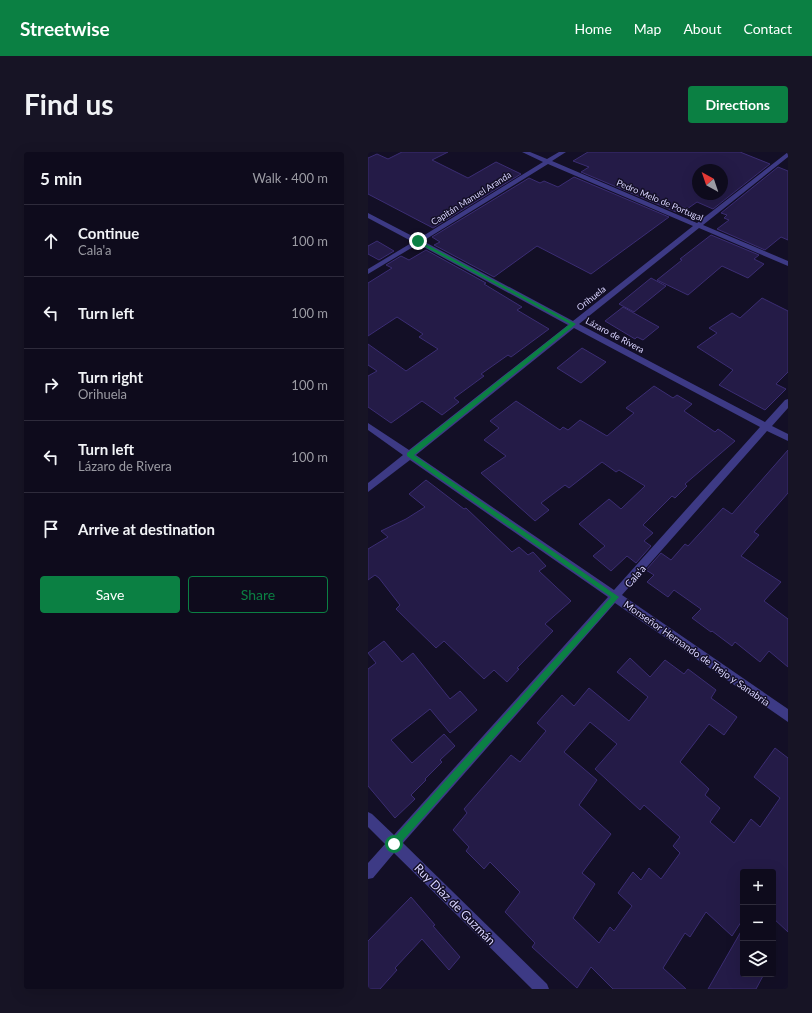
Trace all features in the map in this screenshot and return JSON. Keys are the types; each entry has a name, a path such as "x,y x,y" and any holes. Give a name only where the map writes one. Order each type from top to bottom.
{"street":[{"name":"Pedro Melo de Portugal","path":"525,152 788,264"},
{"name":"Capitán Manuel Aranda","path":"368,272 563,152"},
{"name":"Orihuela","path":"368,488 788,154"},
{"name":"Lázaro de Rivera","path":"368,215 788,438"},
{"name":"Cala'a","path":"368,874 788,402"},
{"name":"Monseñor Hernando de Trejo y Sanabria","path":"368,426 788,716"},
{"name":"Ruy Díaz de Guzmán","path":"368,818 542,989"}],"building":[{"path":"402,152 448,152 432,160 468,178 496,162 521,174 433,228 368,194 368,158 377,154 388,159"},
{"path":"588,152 740,152 770,164 728,197 728,164 692,164 692,200 724,200 713,209 697,202 687,209 683,207 676,212 581,172 589,167 573,161"},
{"path":"778,167 788,171 788,240 781,237 765,250 717,229 729,220 724,218 727,215 721,213"},
{"path":"574,177 669,217 591,274 537,246 494,277 434,245 440,242 432,237 529,178 540,183 544,181 558,187"},
{"path":"711,235 759,255 754,259 764,264 748,278 722,266 688,295 657,280 682,260 680,259"},
{"path":"377,241 394,251 379,260 368,254 368,246"},
{"path":"426,250 486,283 484,284 522,307 517,310 549,329 511,357 508,355 481,374 484,376 454,398 459,402 442,415 422,401 391,423 368,407 368,376 377,371 368,365 368,344 406,371 438,349 419,337 423,334 397,317 368,336 368,283 392,268 386,265 401,256 409,260"},
{"path":"651,278 666,286 634,312 619,304"},
{"path":"762,298 788,311 788,372 776,384 786,389 765,410 719,385 733,370 697,347 717,333 709,328 732,313 740,318"},
{"path":"623,307 659,327 643,340 637,337 635,339 605,321"},
{"path":"582,348 606,362 581,383 557,368"},
{"path":"654,386 673,398 677,395 692,404 684,411 715,432 718,429 735,441 685,484 687,486 675,498 672,496 643,525 653,533 644,541 651,546 636,563 627,556 611,571 593,556 605,546 579,524 609,499 621,509 645,486 619,470 616,472 602,462 569,488 565,485 541,503 549,510 535,521 481,473 506,456 484,440 499,428 490,421 516,401 560,430 563,427 568,430 580,420 607,436 634,413 626,408"},
{"path":"788,450 788,493 754,532 759,535 741,556 781,582 764,601 788,619 788,667 769,651 760,662 735,642 732,646 712,631 711,632 692,618 701,609 674,590 668,597 647,582 654,575 646,570 661,553 671,560 685,544 688,546 723,508 732,514"},
{"path":"426,480 464,509 466,508 512,552 519,547 528,555 533,552 546,566 539,571 571,601 545,624 553,631 517,668 519,669 507,682 494,670 484,679 444,641 436,648 396,609 400,605 379,578 375,575 368,580 368,549 388,537 381,531 406,519 425,507 409,494"},
{"path":"384,641 402,662 413,653 450,699 460,691 477,710 450,733 430,709 391,740 412,763 444,734 455,746 440,760 442,762 411,795 415,799 395,818 368,786 368,669 376,663 368,653"},
{"path":"630,658 650,677 665,660 684,674 688,669 716,690 711,698 737,717 724,735 709,724 680,762 709,789 705,795 720,808 710,822 734,843 751,819 760,827 780,798 754,777 775,748 788,758 788,932 776,921 776,869 740,869 740,924 732,936 706,912 690,937 685,933 663,968 686,989 613,989 591,967 577,988 532,947 535,943 505,912 520,892 490,862 484,869 466,851 469,847 453,830 467,813 464,809 511,755 520,762 546,731 537,723 562,695 574,706 589,688 629,721 648,697 617,672","holes":["590,722 617,744 595,769 640,810 644,805 680,837 673,846 680,853 661,879 649,868 641,880 633,872 618,893 632,906 614,931 610,927 599,943 573,918 595,884 582,873 611,834 579,805 597,780 564,752"]},
{"path":"411,897 435,925 433,926 460,957 449,970 422,939 395,968 397,970 380,989 368,989 368,941"},
{"path":"740,933 740,977 762,977 756,989 708,989"}],"route":[{"path":"394,844 616,597 410,455 574,324 418,241"}]}
